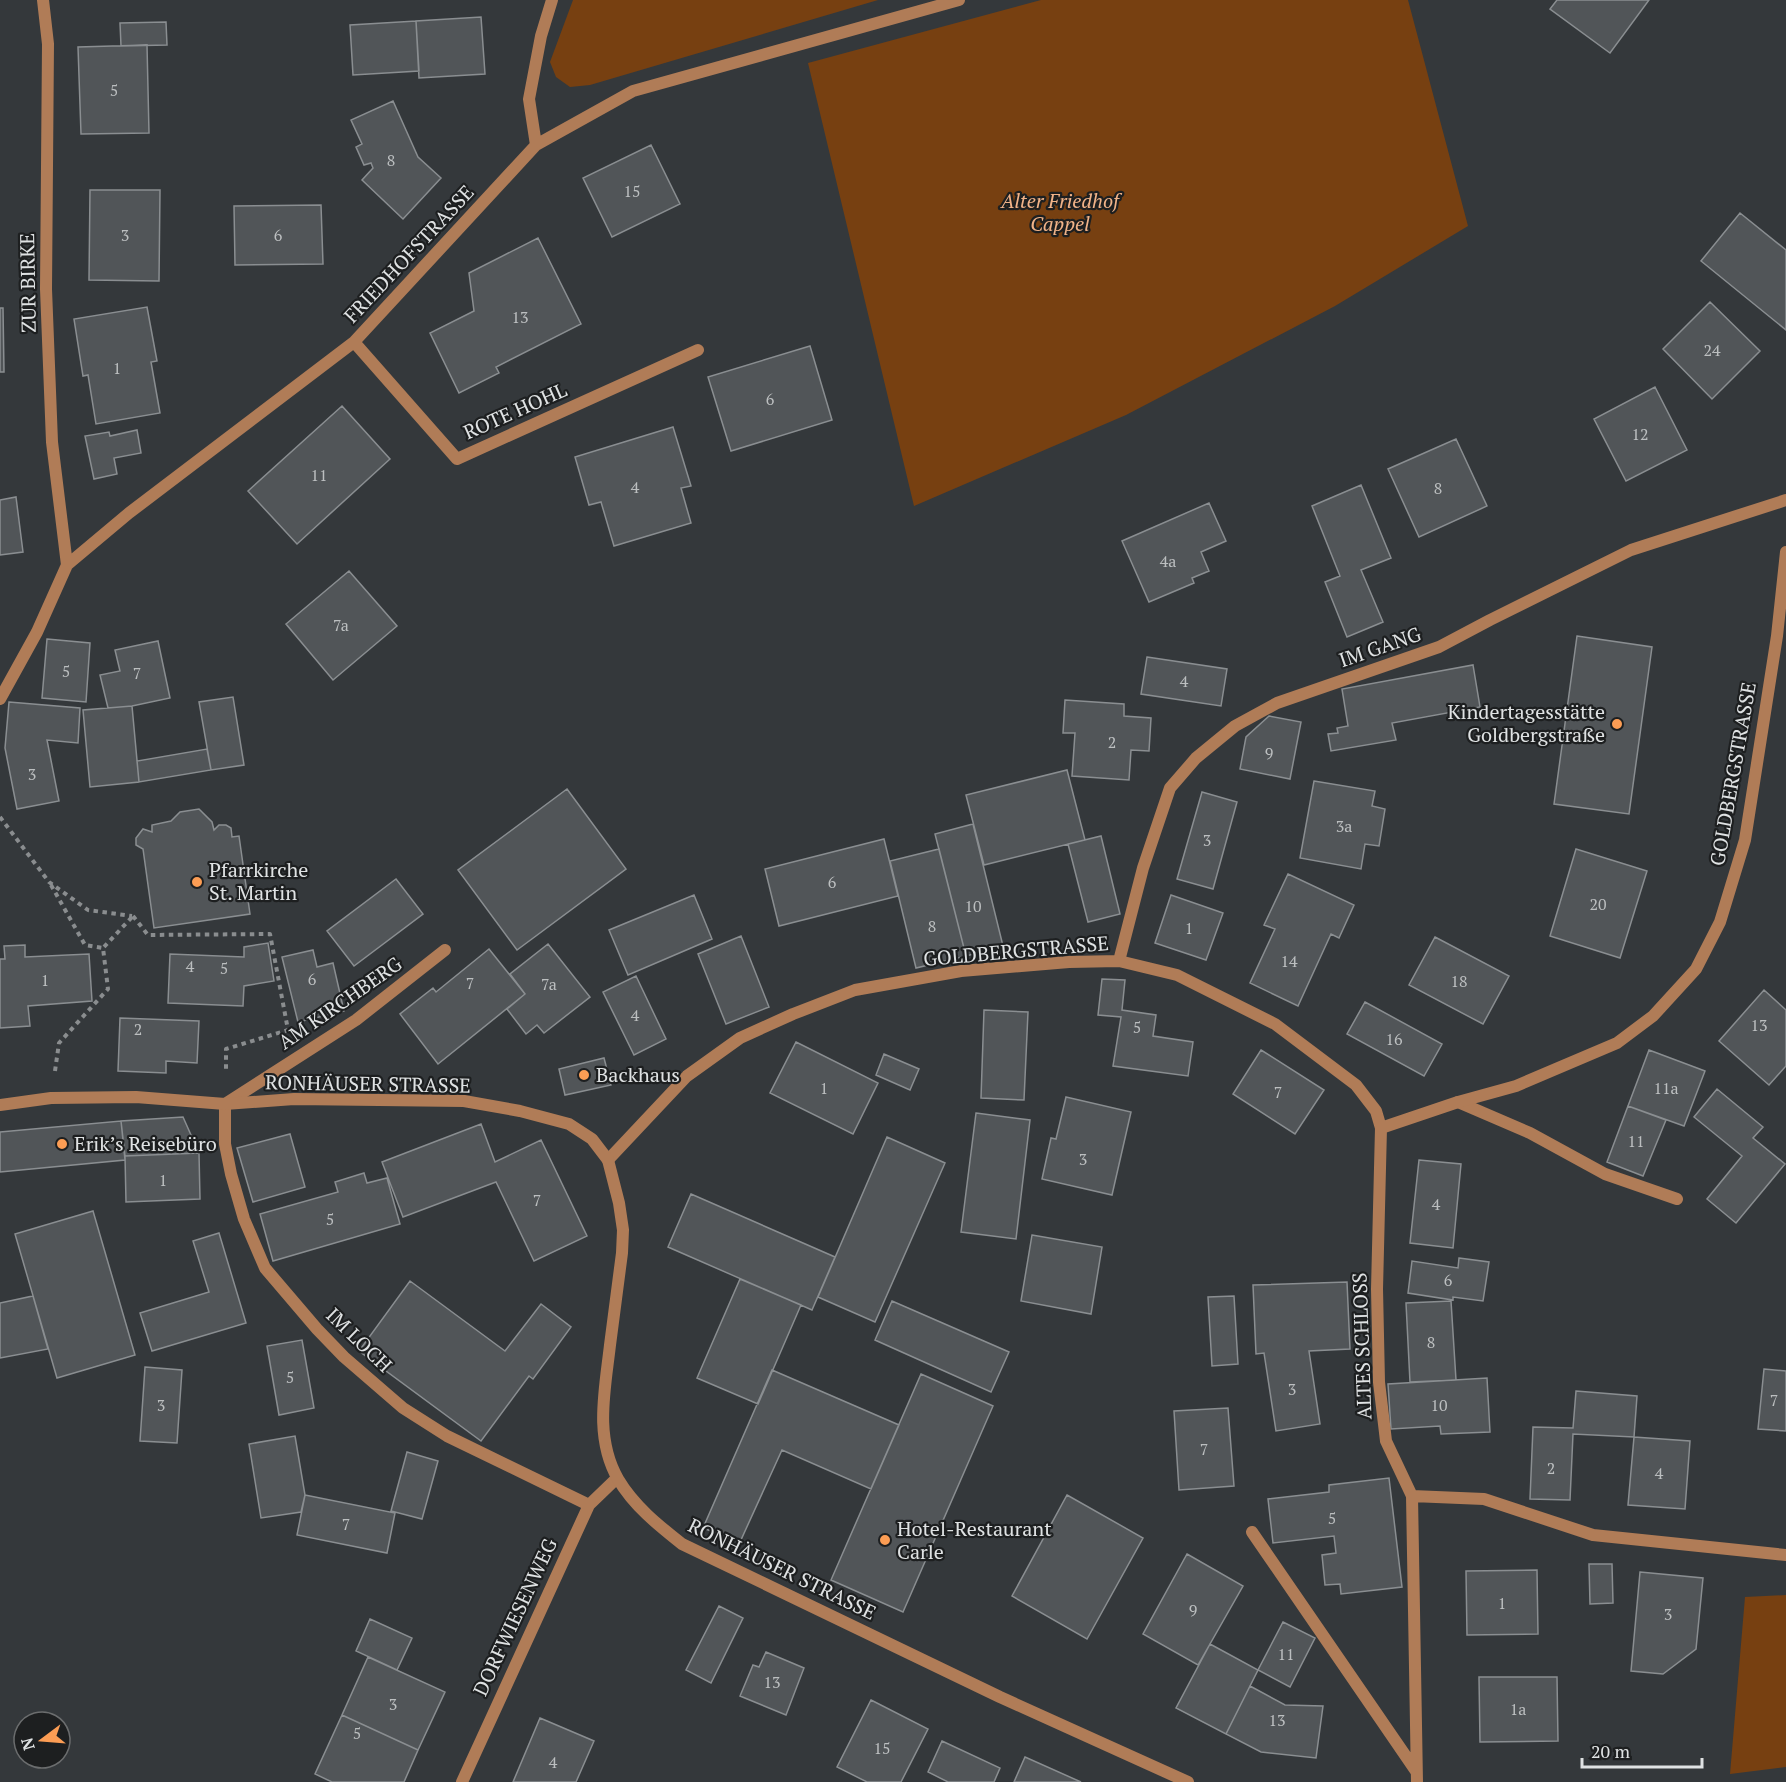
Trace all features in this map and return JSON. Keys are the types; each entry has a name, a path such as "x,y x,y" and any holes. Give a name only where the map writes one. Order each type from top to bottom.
{"street":[{"name":"ZUR BIRKE","path":"43,0 48,44 46,290 52,442 67,565"},
{"path":"536,145 530,99 541,36 552,0"},
{"name":"FRIEDHOFSTRASSE","path":"0,699 37,632 67,565 129,513 354,342 536,145 633,91 959,0"},
{"name":"ROTE HOHL","path":"354,342 457,459 698,350"},
{"name":"IM GANG","path":"1119,961 1143,868 1170,788 1196,758 1235,726 1277,703 1439,647 1631,550 1786,500"},
{"name":"GOLDBERGSTRASSE","path":"608,1160 687,1076 740,1038 855,990 961,971 1069,962 1119,961 1177,975 1275,1024 1356,1085 1376,1111 1381,1128 1458,1102 1516,1086 1617,1043 1653,1016 1696,969 1720,922 1745,840 1777,636 1786,552"},
{"name":"AM KIRCHBERG","path":"225,1104 356,1020 445,950"},
{"name":"RONHÄUSER STRASSE","path":"0,1105 51,1098 136,1097 225,1104 294,1099 464,1101 520,1111 569,1124 592,1139 608,1160 619,1203 623,1230 622,1253 602,1414 606,1450 617,1478 629,1496 652,1521 682,1544 1000,1697 1188,1782"},
{"path":"1458,1102 1530,1133 1605,1174 1677,1199"},
{"name":"IM LOCH","path":"225,1104 225,1144 231,1174 248,1229 265,1268 317,1329 344,1357 403,1408 447,1436 589,1505"},
{"name":"ALTES SCHLOSS","path":"1381,1128 1377,1289 1379,1382 1386,1441 1412,1496 1417,1777"},
{"name":"DORFWIESENWEG","path":"462,1782 589,1505 617,1478"},
{"path":"1412,1496 1484,1499 1593,1535 1786,1555"},
{"name":"ALTES SCHLOSS","path":"1252,1532 1417,1777"}],"path":[{"path":"0,817 49,882 85,945 103,948"},
{"path":"49,882 88,910 133,916"},
{"path":"103,948 133,916"},
{"name":"AM KIRCHBERG","path":"133,916 148,935 270,934 288,1030 226,1049"},
{"path":"51,1098 59,1044 108,989 103,948"}],"green space":[{"path":"573,0 878,0 590,85 570,87 556,77 550,62"},
{"name":"Alter Friedhof Cappel","path":"1041,0 1408,0 1468,226 1335,306 1126,415 914,506 808,63"},
{"path":"1786,1595 1786,1767 1730,1774 1745,1597"}],"building":[{"path":"1557,0 1649,0 1610,53 1550,9"},
{"path":"481,17 485,74 419,78 416,21"},
{"path":"416,21 419,71 353,75 350,25"},
{"path":"166,22 167,45 121,46 120,23"},
{"path":"147,45 149,133 81,134 78,47"},
{"path":"393,101 418,157 441,178 403,219 362,180 373,168 371,163 364,165 356,147 362,144 351,120"},
{"path":"651,145 680,204 612,237 583,178"},
{"path":"90,190 160,190 159,281 89,280"},
{"path":"321,205 323,264 235,265 234,206"},
{"path":"1740,213 1786,250 1786,330 1701,261"},
{"path":"538,238 581,324 496,367 499,373 459,393 430,333 474,311 469,273"},
{"path":"1710,302 1760,351 1712,399 1663,349"},
{"path":"147,307 157,361 151,362 160,413 96,424 88,375 83,376 74,319"},
{"path":"0,308 3,308 4,372 0,372"},
{"path":"810,346 832,420 731,451 708,377"},
{"path":"1655,387 1687,450 1626,481 1594,419"},
{"path":"342,406 390,459 297,544 248,491"},
{"path":"673,427 691,486 681,488 691,523 614,546 601,502 589,505 575,457"},
{"path":"137,430 141,453 114,458 117,474 94,479 85,436 109,432 110,436"},
{"path":"1456,439 1487,506 1419,537 1388,469"},
{"path":"1361,485 1391,558 1361,570 1383,622 1347,637 1325,582 1340,576 1312,506"},
{"path":"16,497 23,552 0,555 0,500"},
{"path":"1209,503 1226,541 1201,552 1209,571 1192,578 1194,583 1149,602 1122,541"},
{"path":"349,571 397,626 333,680 286,624"},
{"path":"1577,636 1652,647 1629,814 1554,804"},
{"path":"47,639 90,643 86,702 42,698"},
{"path":"158,641 170,698 132,706 108,708 100,675 120,671 115,650"},
{"path":"1147,657 1227,669 1221,706 1141,694"},
{"path":"1473,665 1480,707 1392,723 1396,740 1331,751 1328,734 1338,733 1337,728 1348,726 1342,689"},
{"path":"233,697 244,765 211,770 199,702"},
{"path":"1065,700 1124,704 1124,716 1151,718 1149,751 1131,750 1129,780 1072,776 1075,733 1063,733"},
{"path":"9,702 80,708 78,743 47,740 59,801 17,809 5,748"},
{"path":"132,706 139,782 90,787 83,710"},
{"path":"1269,716 1301,722 1290,779 1240,769 1246,737"},
{"path":"207,749 211,770 139,782 137,761"},
{"path":"1067,770 1085,840 984,865 966,795"},
{"path":"1314,781 1375,791 1372,806 1385,809 1379,846 1365,844 1361,869 1300,858"},
{"path":"567,789 626,869 517,950 458,870"},
{"path":"1202,792 1237,802 1213,889 1177,879"},
{"name":"Pfarrkirche St. Martin","path":"199,809 212,822 214,830 219,825 226,825 231,828 232,837 239,836 250,914 154,928 143,849 136,845 136,838 143,829 152,832 152,825 171,821 180,812"},
{"path":"973,824 1003,946 966,956 935,834"},
{"path":"1101,836 1120,914 1088,922 1068,844"},
{"path":"884,839 898,896 779,926 765,869"},
{"path":"939,849 966,956 916,968 890,861"},
{"path":"1576,849 1647,871 1620,958 1550,936"},
{"path":"1288,874 1354,905 1339,938 1331,934 1298,1006 1250,983 1275,929 1264,925"},
{"path":"396,879 423,914 354,966 327,931"},
{"path":"694,895 712,939 628,975 609,930"},
{"path":"1171,895 1223,913 1206,960 1155,943"},
{"path":"741,936 769,1007 726,1024 698,954"},
{"path":"1435,937 1509,976 1483,1024 1409,985"},
{"path":"268,943 274,981 244,986 243,1006 168,1003 170,954 244,957 244,947"},
{"path":"548,944 590,997 544,1033 537,1025 526,1034 507,1009 525,994 510,974"},
{"path":"25,945 25,957 89,954 92,1001 28,1006 30,1026 0,1028 0,959 5,959 4,946"},
{"path":"489,949 525,994 438,1064 400,1014 433,988 436,992"},
{"path":"313,950 317,967 333,963 344,1011 298,1022 282,957"},
{"path":"636,976 666,1039 634,1055 603,992"},
{"path":"1102,979 1125,980 1122,1010 1156,1015 1153,1036 1193,1042 1188,1076 1113,1066 1121,1017 1098,1015"},
{"path":"1764,990 1786,1010 1786,1066 1769,1085 1719,1041"},
{"path":"1365,1002 1442,1044 1424,1076 1347,1034"},
{"path":"984,1010 1028,1012 1024,1100 981,1098"},
{"path":"120,1018 199,1021 197,1063 166,1061 166,1073 118,1071"},
{"path":"796,1042 878,1083 853,1134 770,1093"},
{"path":"1261,1050 1324,1090 1295,1134 1233,1094"},
{"path":"1649,1050 1705,1071 1684,1126 1628,1106"},
{"path":"884,1054 919,1069 910,1090 876,1075"},
{"name":"Backhaus","path":"604,1058 611,1085 565,1095 559,1069"},
{"path":"1717,1089 1763,1127 1753,1138 1785,1164 1736,1223 1707,1199 1742,1156 1694,1117"},
{"path":"1066,1097 1131,1112 1112,1195 1042,1179 1051,1138 1056,1139"},
{"path":"1628,1106 1666,1120 1643,1176 1607,1162"},
{"path":"976,1113 1030,1120 1016,1239 961,1232"},
{"path":"183,1117 199,1153 125,1156 121,1121"},
{"name":"Erik’s Reisebüro","path":"121,1121 125,1160 0,1172 0,1132"},
{"path":"481,1124 495,1162 541,1140 587,1236 534,1261 496,1182 403,1217 382,1162"},
{"path":"290,1134 305,1187 253,1202 237,1148"},
{"path":"887,1137 945,1163 875,1322 818,1297"},
{"path":"199,1153 200,1199 126,1202 125,1156"},
{"path":"1419,1160 1461,1164 1453,1248 1410,1243"},
{"path":"364,1173 367,1183 387,1178 400,1224 273,1261 260,1214 338,1192 335,1182"},
{"path":"691,1194 835,1257 812,1310 668,1247"},
{"path":"93,1211 135,1355 57,1378 15,1234"},
{"path":"219,1233 246,1323 152,1351 140,1313 209,1292 193,1241"},
{"path":"1032,1235 1102,1247 1091,1314 1021,1301"},
{"path":"1459,1258 1489,1262 1483,1301 1453,1297 1453,1300 1408,1293 1412,1261 1458,1268"},
{"path":"740,1279 801,1305 758,1404 697,1378"},
{"path":"410,1281 505,1351 541,1304 571,1327 533,1379 529,1376 481,1441 359,1351"},
{"path":"1347,1282 1350,1349 1309,1351 1320,1424 1276,1431 1264,1353 1256,1354 1253,1285"},
{"path":"33,1296 48,1349 0,1358 0,1303"},
{"path":"1234,1296 1238,1364 1212,1366 1208,1297"},
{"path":"892,1301 1009,1352 991,1392 875,1340"},
{"path":"1451,1301 1456,1380 1410,1382 1406,1303"},
{"path":"302,1340 314,1408 279,1415 267,1346"},
{"path":"145,1367 182,1370 177,1443 140,1441"},
{"path":"1764,1369 1786,1371 1786,1431 1758,1429"},
{"path":"772,1370 899,1425 871,1489 782,1450 740,1542 703,1528"},
{"path":"921,1374 993,1406 903,1612 831,1580"},
{"path":"1487,1378 1490,1432 1441,1434 1440,1426 1391,1429 1388,1384"},
{"path":"1576,1391 1637,1396 1634,1437 1573,1434 1570,1500 1530,1499 1533,1427 1573,1428"},
{"path":"1228,1408 1234,1486 1179,1490 1174,1411"},
{"path":"295,1436 305,1495 301,1512 261,1518 249,1444"},
{"path":"1634,1437 1690,1441 1685,1509 1628,1505"},
{"path":"407,1452 438,1461 422,1519 391,1511"},
{"path":"1389,1478 1402,1587 1341,1594 1340,1584 1325,1585 1322,1555 1336,1553 1334,1536 1273,1543 1268,1499 1329,1492 1329,1485"},
{"path":"305,1495 395,1513 387,1553 297,1535"},
{"path":"1067,1495 1143,1538 1087,1639 1012,1596"},
{"path":"1187,1554 1243,1586 1198,1665 1143,1634"},
{"path":"1589,1564 1612,1564 1613,1603 1590,1604"},
{"path":"1537,1570 1538,1634 1467,1635 1466,1571"},
{"path":"1640,1572 1703,1578 1696,1649 1663,1674 1631,1671"},
{"path":"719,1606 743,1618 711,1683 686,1670"},
{"path":"370,1619 412,1638 397,1670 356,1651"},
{"path":"1283,1622 1315,1638 1290,1687 1258,1670"},
{"path":"1210,1644 1258,1670 1226,1734 1176,1708"},
{"path":"766,1652 804,1668 786,1715 740,1696 753,1665 759,1667"},
{"path":"368,1657 445,1692 418,1750 342,1715"},
{"path":"1479,1677 1557,1677 1558,1741 1480,1742"},
{"path":"1250,1686 1285,1705 1323,1706 1316,1758 1261,1752 1226,1734"},
{"path":"871,1700 928,1729 901,1782 867,1782 837,1767"},
{"path":"342,1715 418,1750 404,1782 332,1782 315,1774"},
{"path":"540,1718 594,1741 576,1782 513,1782"},
{"path":"942,1741 1000,1768 994,1782 948,1782 928,1772"},
{"path":"1025,1757 1081,1782 1014,1782"}],"place":[{"name":"Kindertagesstätte Goldbergstraße","path":"1617,724"},
{"name":"Pfarrkirche St. Martin","path":"197,882"},
{"name":"Backhaus","path":"584,1075"},
{"name":"Erik’s Reisebüro","path":"62,1144"},
{"name":"Hotel-Restaurant Carle","path":"885,1540"}]}
